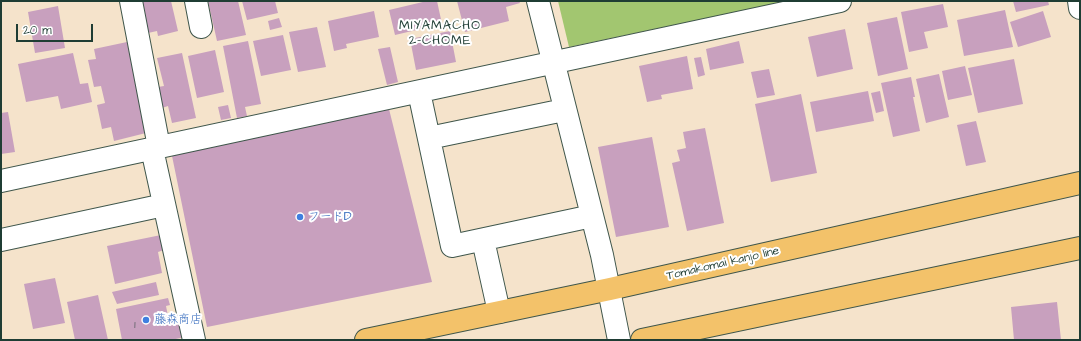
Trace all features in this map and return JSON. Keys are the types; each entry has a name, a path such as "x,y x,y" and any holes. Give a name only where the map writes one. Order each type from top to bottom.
{"main road":[{"name":"Tomakomai kanjo line","path":"366,340 610,289 1080,183"},
{"path":"642,340 1080,248"}],"street":[{"path":"131,1 156,148 164,205 194,340"},
{"path":"196,1 201,27"},
{"path":"538,1 552,64 610,289 619,340"},
{"path":"1,181 840,1"},
{"path":"1079,1 1080,8"},
{"path":"419,92 452,246 592,216"},
{"path":"429,138 564,110"},
{"path":"1,240 164,205"},
{"path":"483,240 499,312"}],"green space":[{"path":"558,1 788,1 569,47"}],"building":[{"path":"141,1 171,1 178,31 158,36 157,31 148,33"},
{"path":"208,1 238,1 246,35 217,41"},
{"path":"242,1 275,1 278,13 247,20"},
{"path":"427,1 437,1 442,24 395,35 389,10"},
{"path":"457,1 519,1 520,3 506,7 509,21 465,32"},
{"path":"1013,1 1048,1 1049,5 1016,12"},
{"path":"943,4 948,27 924,32 928,48 909,52 901,12"},
{"path":"58,6 65,48 35,53 28,12"},
{"path":"1005,10 1013,47 964,56 957,20"},
{"path":"374,11 379,37 346,44 347,48 334,51 328,21"},
{"path":"1043,11 1051,37 1018,47 1010,22"},
{"path":"897,17 908,69 878,76 867,23"},
{"path":"279,18 282,27 270,30 268,21"},
{"path":"317,27 326,67 298,72 289,32"},
{"path":"845,29 853,69 817,77 808,37"},
{"path":"450,31 456,62 416,70 410,39"},
{"path":"283,35 291,70 261,76 253,41"},
{"path":"248,41 261,104 245,107 247,116 237,118 223,46"},
{"path":"739,41 744,63 710,70 706,49"},
{"path":"127,42 146,133 114,141 111,127 102,129 97,105 105,103 101,86 94,87 88,60 96,59 94,49"},
{"path":"390,47 398,82 387,85 378,49"},
{"path":"215,50 224,92 197,98 188,56"},
{"path":"73,53 80,84 88,83 92,102 61,109 58,96 26,102 18,64"},
{"path":"182,53 196,118 172,123 168,106 162,108 158,87 164,86 157,58"},
{"path":"687,56 693,89 661,95 662,99 647,102 639,66"},
{"path":"701,57 705,75 698,77 694,58"},
{"path":"1014,59 1023,104 978,113 968,68"},
{"path":"965,66 972,95 948,100 942,71"},
{"path":"769,69 775,95 757,98 751,72"},
{"path":"939,74 949,117 926,123 916,79"},
{"path":"911,77 915,97 913,97 920,131 893,137 881,83"},
{"path":"868,91 874,121 816,132 810,102"},
{"path":"880,91 884,111 876,113 871,93"},
{"path":"801,94 817,173 771,182 755,104"},
{"path":"228,105 231,118 221,120 218,107"},
{"name":"フードD","path":"388,105 432,282 207,327 171,151"},
{"path":"8,112 15,152 1,154 1,113"},
{"path":"976,121 986,162 966,166 957,125"},
{"path":"705,128 724,223 687,231 672,163 680,161 677,150 686,148 683,132"},
{"path":"652,137 669,227 616,237 598,147"},
{"path":"161,235 164,250 158,252 162,273 115,284 107,246"},
{"path":"55,278 65,323 33,329 24,284"},
{"path":"156,282 159,295 117,304 112,292"},
{"path":"98,295 108,340 75,340 67,302"},
{"name":"藤森商店","path":"168,298 170,305 166,306 168,316 173,315 175,325 182,323 185,337 171,340 122,340 116,309"},
{"path":"1057,302 1061,340 1014,340 1011,307"}],"place":[{"name":"フードD","path":"300,217"},
{"name":"藤森商店","path":"146,320"}],"district":[{"name":"MIYAMACHO 2-CHOME","path":"440,34"}]}
